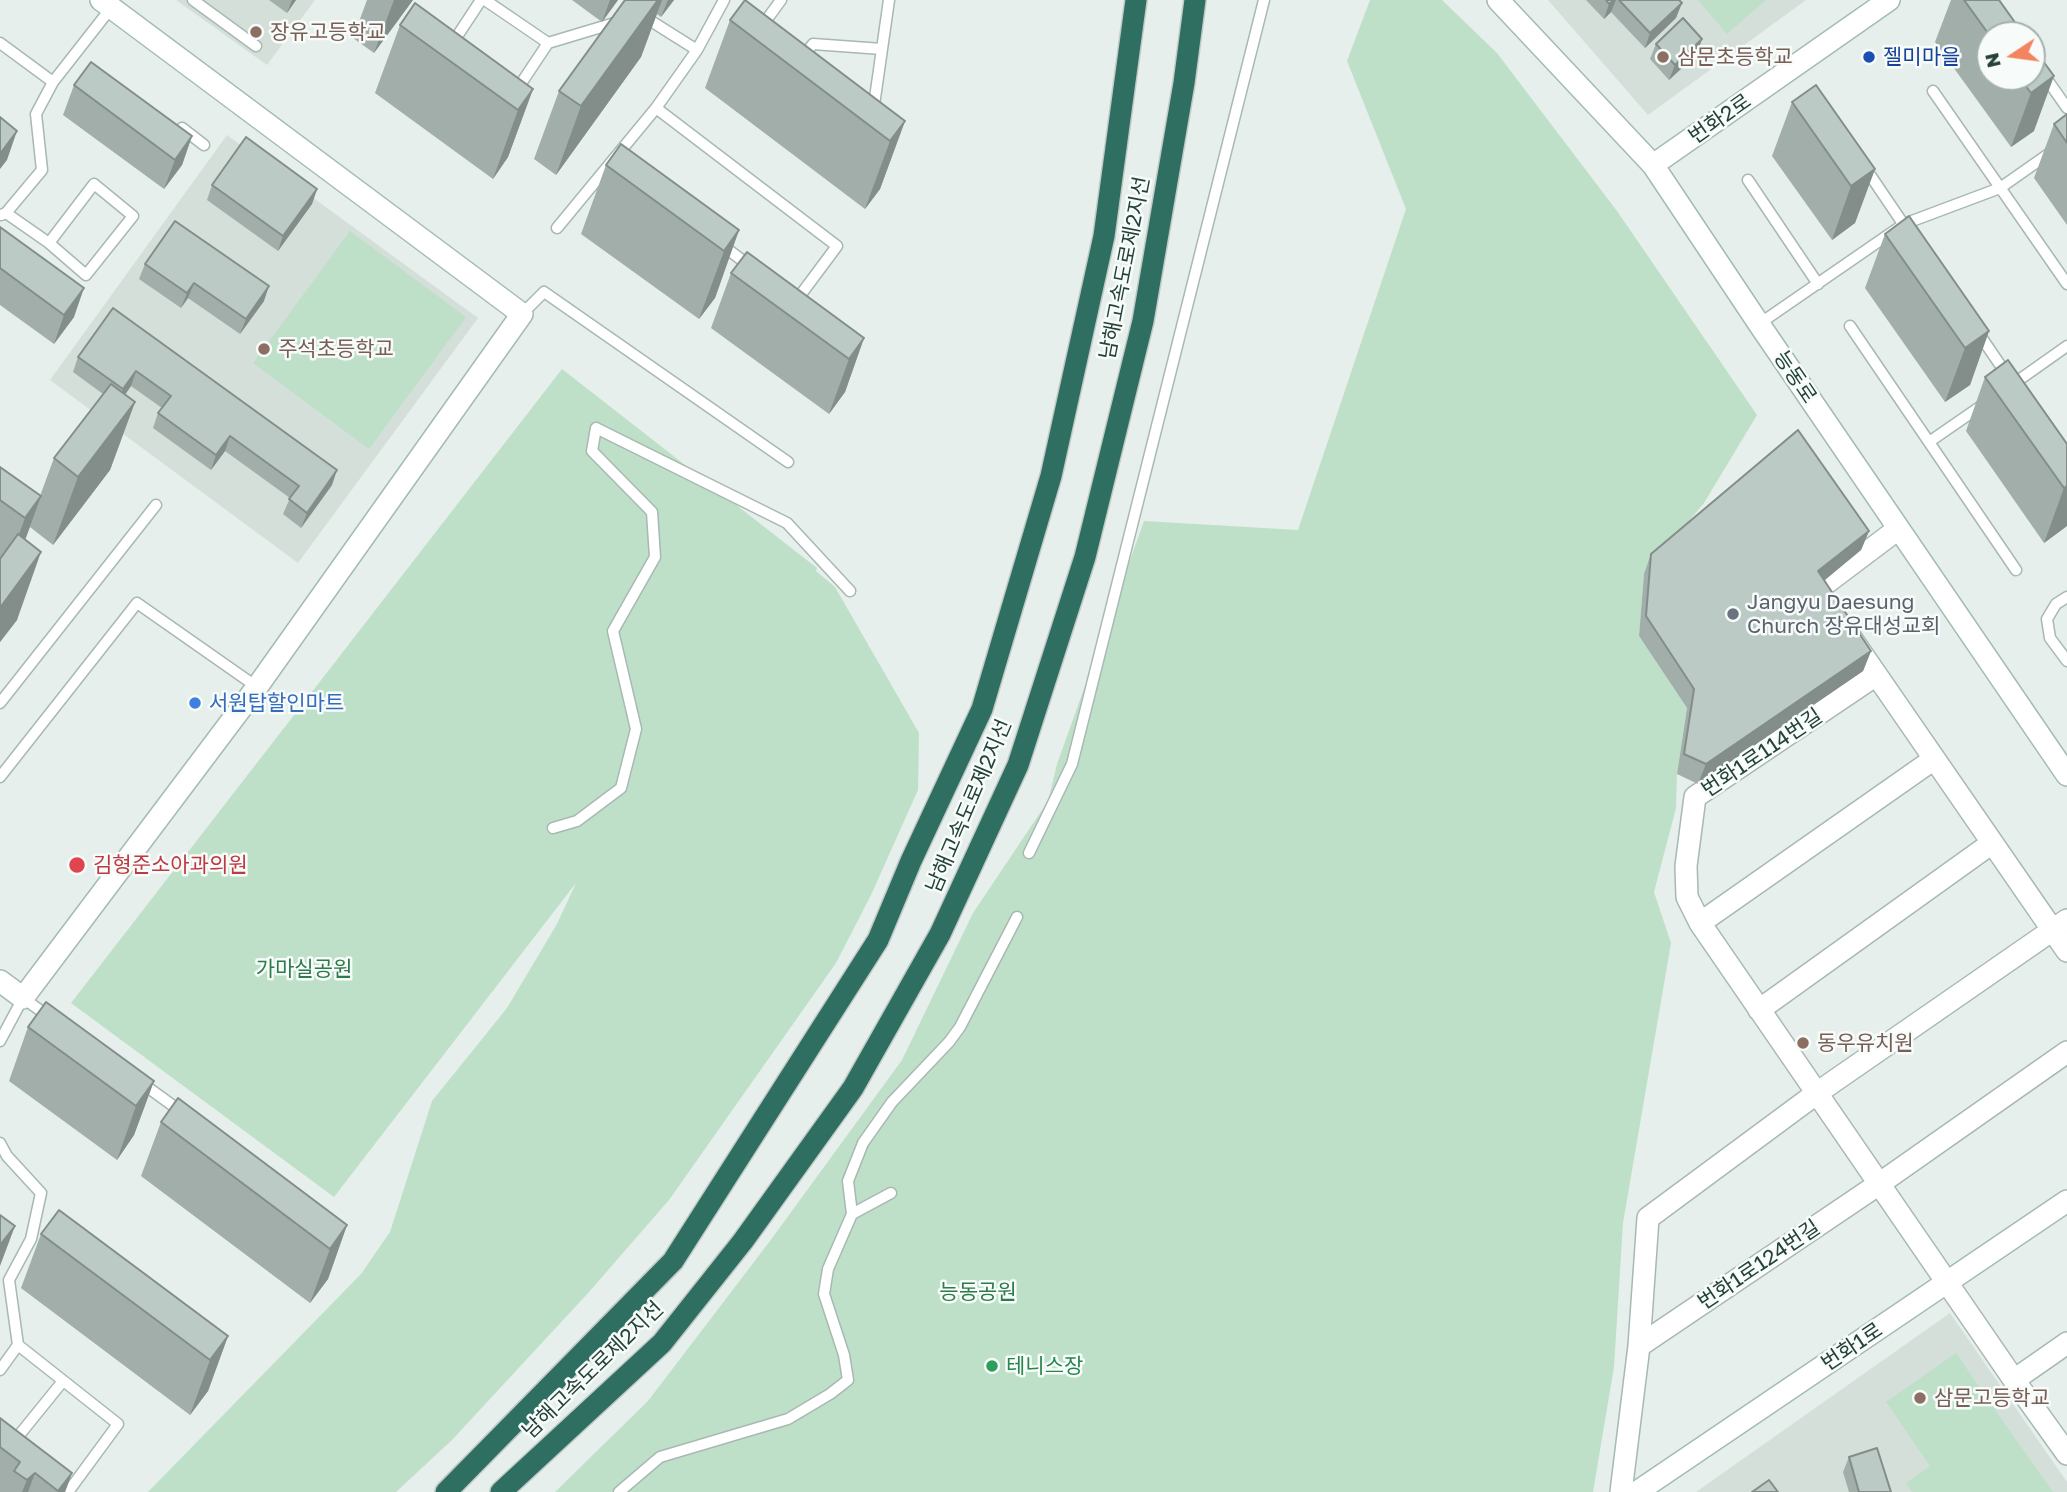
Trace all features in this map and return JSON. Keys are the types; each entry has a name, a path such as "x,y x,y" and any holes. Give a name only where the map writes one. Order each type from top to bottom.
{"highway":[{"name":"남해고속도로제2지선","path":"446,1492 673,1261 877,940 982,709 1051,476 1104,236 1136,0"},
{"name":"남해고속도로제2지선","path":"501,1492 662,1343 743,1241 853,1088 940,934 1018,765 1085,557 1143,321 1185,83 1195,0"}],"street":[{"name":"능동로","path":"1498,0 1653,165 2067,775"},
{"name":"번화2로","path":"1653,165 1889,0"},
{"path":"0,981 23,998 257,687 522,314 106,4"},
{"path":"1898,529 1817,590 1992,843 2059,925 2067,951"},
{"name":"번화1로114번길","path":"1700,923 1687,897 1686,866 1695,797 1876,675"},
{"path":"1934,759 1700,923 2067,1454"},
{"path":"1759,1010 1992,843"},
{"path":"1621,1492 1639,1346 1648,1219 1817,1093 2059,925"},
{"path":"1879,1184 2067,1052"},
{"name":"번화1로124번길","path":"1639,1346 1879,1184"},
{"name":"번화1로","path":"1637,1492 2067,1201"},
{"path":"2014,1380 2067,1343"}],"lane":[{"path":"193,0 256,46"},
{"path":"445,54 483,0 548,43"},
{"path":"557,228 656,108 697,50 724,0"},
{"path":"753,39 781,0"},
{"path":"860,116 872,124 889,0"},
{"path":"1029,853 1072,764 1264,0"},
{"path":"48,243 94,184 133,216 86,275 48,243 3,214 42,170 36,114 53,82 78,53 106,4"},
{"path":"500,91 510,99 548,43 642,15 697,50"},
{"path":"0,43 53,82"},
{"path":"794,68 813,44 882,49"},
{"path":"78,53 88,60"},
{"path":"2046,78 2067,108"},
{"path":"1933,91 2067,284"},
{"path":"656,108 837,246 796,301 786,293"},
{"path":"173,122 204,145"},
{"path":"1759,324 1904,224 2000,188 2067,141"},
{"path":"1858,157 1912,236"},
{"path":"1748,180 1818,284"},
{"path":"710,236 764,276"},
{"path":"522,314 544,292 788,461"},
{"path":"1850,326 2016,570"},
{"path":"1974,327 2020,395"},
{"path":"2003,391 2067,346"},
{"path":"1929,442 1992,399"},
{"path":"553,828 577,821 621,788 636,729 613,631 655,557 652,512 592,451 596,428 787,523 850,591"},
{"path":"0,703 156,505"},
{"path":"2067,597 2056,604 2047,619 2050,638 2067,661"},
{"path":"0,777 137,603 257,687"},
{"path":"618,1492 660,1457 788,1419 848,1380 844,1355 824,1294 828,1269 852,1214 848,1181 863,1143 892,1102 960,1027 1017,917"},
{"path":"0,1041 23,998 65,1028"},
{"path":"128,1073 194,1121"},
{"path":"0,1143 7,1156 41,1193 31,1239 9,1280 18,1345 0,1370"},
{"path":"852,1214 891,1193"},
{"path":"18,1345 118,1424 67,1492 58,1484"},
{"path":"10,1446 64,1381"},
{"path":"0,1438 20,1454"}],"shaded area":[{"name":"장유고등학교","path":"176,0 315,0 267,65"},
{"name":"삼문초등학교","path":"1548,0 1806,0 1648,115"},
{"name":"주석초등학교","path":"227,135 478,318 298,563 50,380"},
{"name":"삼문고등학교","path":"1950,1313 2067,1482 2067,1492 1696,1492"}],"green space":[{"name":"능동공원","path":"1370,0 1442,0 1497,53 1617,211 1757,415 1704,503 1644,574 1639,636 1687,708 1677,774 1676,808 1654,892 1671,943 1623,1223 1614,1367 1593,1492 555,1492 648,1401 770,1241 902,1060 973,913 1048,801 1057,764 1144,521 1298,530 1406,209 1347,61"},
{"path":"1698,0 1766,0 1727,34"},
{"path":"350,231 466,317 369,449 253,363"},
{"name":"가마실공원","path":"562,369 817,568 816,571 835,587 919,733 918,790 871,895 836,963 669,1200 589,1292 452,1440 396,1492 148,1492 361,1274 390,1232 432,1101 507,1008 557,924 576,883 334,1197 71,1003"},
{"path":"1956,1353 2053,1492 1912,1492 1906,1483 1930,1466 1886,1402"}],"building":[{"path":"625,0 658,0 581,106 559,91"},
{"path":"745,0 905,121 890,141 730,20"},
{"path":"1619,0 1679,0 1682,3 1650,33"},
{"path":"1964,0 1999,0 2014,21 1979,21"},
{"path":"415,3 533,89 518,110 400,25"},
{"path":"1683,18 1702,39 1675,65 1656,44"},
{"path":"91,62 192,136 175,160 74,85"},
{"path":"2046,65 2054,76 2046,82"},
{"path":"1816,85 1875,169 1851,186 1792,102"},
{"path":"2067,114 2067,143 2054,124"},
{"path":"0,117 17,131 0,154"},
{"path":"246,137 317,189 283,236 212,185"},
{"path":"621,144 739,230 724,251 606,165"},
{"path":"1909,216 1989,331 1965,348 1885,234"},
{"path":"175,221 269,286 246,319 194,283 187,293 145,264"},
{"path":"0,227 84,288 64,315 0,268"},
{"path":"747,252 864,338 849,359 731,273"},
{"path":"113,308 337,470 307,513 289,499 299,486 230,436 216,455 158,413 171,396 136,371 123,389 78,357"},
{"path":"2008,360 2067,444 2067,486 2064,488 1985,377"},
{"path":"111,384 135,402 78,477 54,458"},
{"name":"Jangyu Daesung Church 장유대성교회","path":"1798,430 1869,531 1818,571 1871,651 1706,764 1684,754 1694,689 1646,616 1651,554"},
{"path":"0,467 41,496 25,518 0,500"},
{"path":"18,534 41,552 0,608 0,559"},
{"path":"46,1002 154,1081 136,1106 28,1027"},
{"path":"178,1098 347,1225 330,1249 161,1122"},
{"path":"59,1210 228,1336 210,1360 41,1234"},
{"path":"0,1215 15,1226 0,1245"},
{"path":"0,1418 72,1473 58,1491 35,1473 27,1480 14,1471 20,1462 0,1447"},
{"path":"1877,1448 1891,1492 1859,1492 1849,1457"},
{"path":"1769,1480 1778,1492 1752,1492"}],"place":[{"name":"장유고등학교","path":"256,32"},
{"name":"삼문초등학교","path":"1663,57"},
{"name":"젤미마을","path":"1869,57"},
{"name":"주석초등학교","path":"264,349"},
{"name":"Jangyu Daesung Church 장유대성교회","path":"1733,614"},
{"name":"서원탑할인마트","path":"195,703"},
{"name":"김형준소아과의원","path":"77,865"},
{"name":"동우유치원","path":"1803,1043"},
{"name":"테니스장","path":"992,1366"},
{"name":"삼문고등학교","path":"1920,1398"}]}
